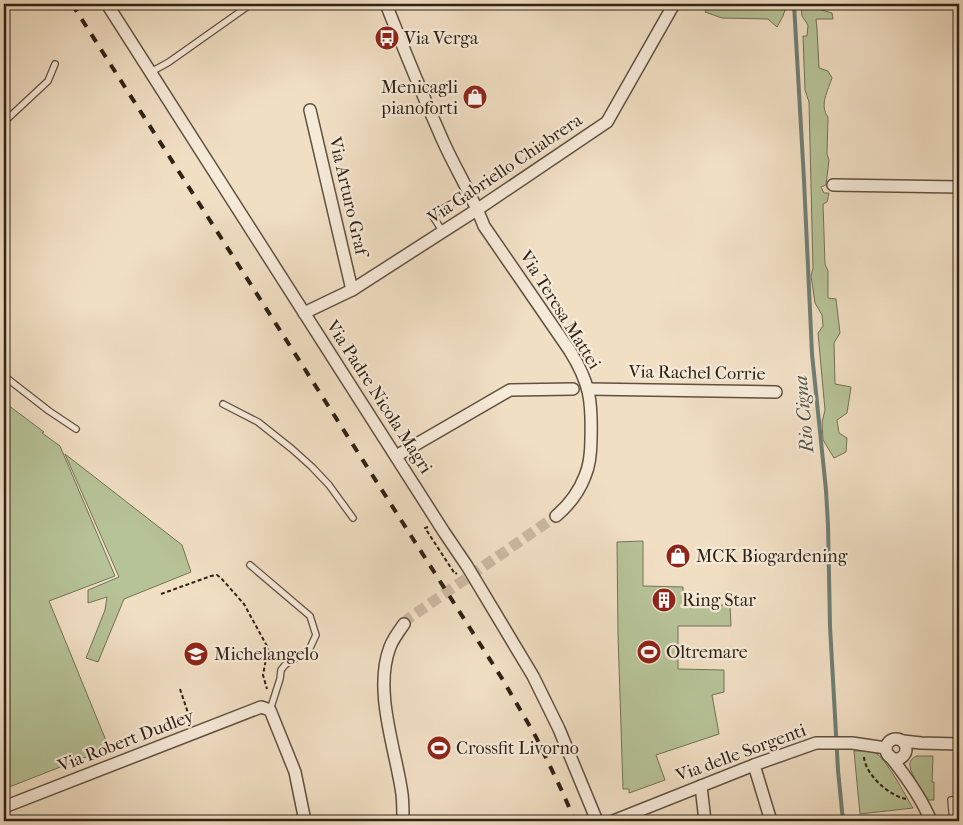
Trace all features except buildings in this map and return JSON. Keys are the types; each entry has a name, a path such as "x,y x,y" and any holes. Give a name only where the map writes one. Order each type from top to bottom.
{"street":[{"name":"Via Padre Nicola Magri","path":"107,4 472,575 533,676 559,729 597,821"},
{"name":"Via Teresa Mattei","path":"386,4 443,141 478,209 484,226 544,311 577,362 588,389 591,402 591,446 588,469 577,492 568,505 556,516"},
{"name":"Via Gabriello Chiabrera","path":"304,313 352,290 478,209 607,122 674,4"},
{"name":"Via Arturo Graf","path":"310,110 352,290"},
{"path":"833,185 959,188"},
{"path":"396,456 510,390 573,389"},
{"name":"Via Rachel Corrie","path":"588,389 776,392"},
{"path":"403,821 402,796 388,718 384,680 389,649 404,624"},
{"path":"266,709 295,772 305,821"},
{"name":"Via Robert Dudley","path":"4,807 266,709"},
{"path":"902,773 904,749 898,739 888,743 888,752 920,801 927,819"},
{"name":"Via delle Sorgenti","path":"613,821 810,745 823,743 858,744 888,752 891,757 897,759 900,758 904,749"},
{"path":"904,749 920,743 959,744"},
{"path":"754,765 771,821"},
{"path":"701,786 705,821"}],"lane":[{"path":"151,72 169,62 251,4"},
{"path":"4,122 48,81 55,64"},
{"path":"443,232 432,215 451,204"},
{"path":"4,376 49,411 76,429"},
{"path":"223,404 258,422 292,449 328,485 353,518"},
{"path":"250,566 310,616 316,635 309,650 285,665 281,670 280,679 266,709"},
{"path":"953,821 951,800 959,799"},
{"path":"4,812 7,821"}],"path":[{"path":"426,528 455,574"},
{"path":"161,594 211,576 216,575 221,578 244,604 268,648 263,675 266,684"},
{"path":"180,689 191,722"},
{"path":"858,744 865,763 878,784 900,798 920,801"}],"green space":[{"path":"709,4 787,4 777,27 768,19 722,18 705,12"},
{"path":"801,4 818,4 818,9 832,13 833,19 816,19 819,68 828,71 832,78 824,103 825,113 828,117 827,154 829,160 826,185 821,187 824,193 829,193 827,202 823,204 828,298 836,299 840,333 834,343 835,384 851,387 847,413 837,420 839,433 847,438 846,452 834,458 823,440 822,422 825,410 818,333 823,326 822,315 815,303 811,276 813,268 809,102 805,90 803,36 807,36 808,25 802,16"},
{"path":"4,402 60,446 115,576 49,601 109,748 4,789"},
{"path":"65,454 182,545 191,572 124,599 98,662 86,658 105,610 107,597 88,603 88,590 119,577"},
{"name":"Oltremare","path":"643,541 643,586 683,587 683,606 730,605 731,626 678,626 678,669 724,670 724,692 712,695 719,734 656,755 665,780 629,793 629,789 623,789 617,542"},
{"path":"854,751 872,751 879,755 890,769 913,808 860,814"},
{"path":"916,756 933,756 932,782 934,782 934,800 928,800 913,774 910,763"}],"waterway":[{"name":"Rio Cigna","path":"794,4 812,354 826,490 830,626 838,770 843,821"}],"tunnel":[{"path":"404,624 408,619 556,516"}],"railway":[{"path":"72,4 503,680 536,737 575,821"}],"place":[{"name":"Via Verga","path":"387,38"},
{"name":"Menicagli pianoforti","path":"475,97"},
{"name":"MCK Biogardening","path":"678,556"},
{"name":"Ring Star","path":"664,600"},
{"name":"Oltremare","path":"649,652"},
{"name":"Michelangelo","path":"196,654"},
{"name":"Crossfit Livorno","path":"439,748"}]}
